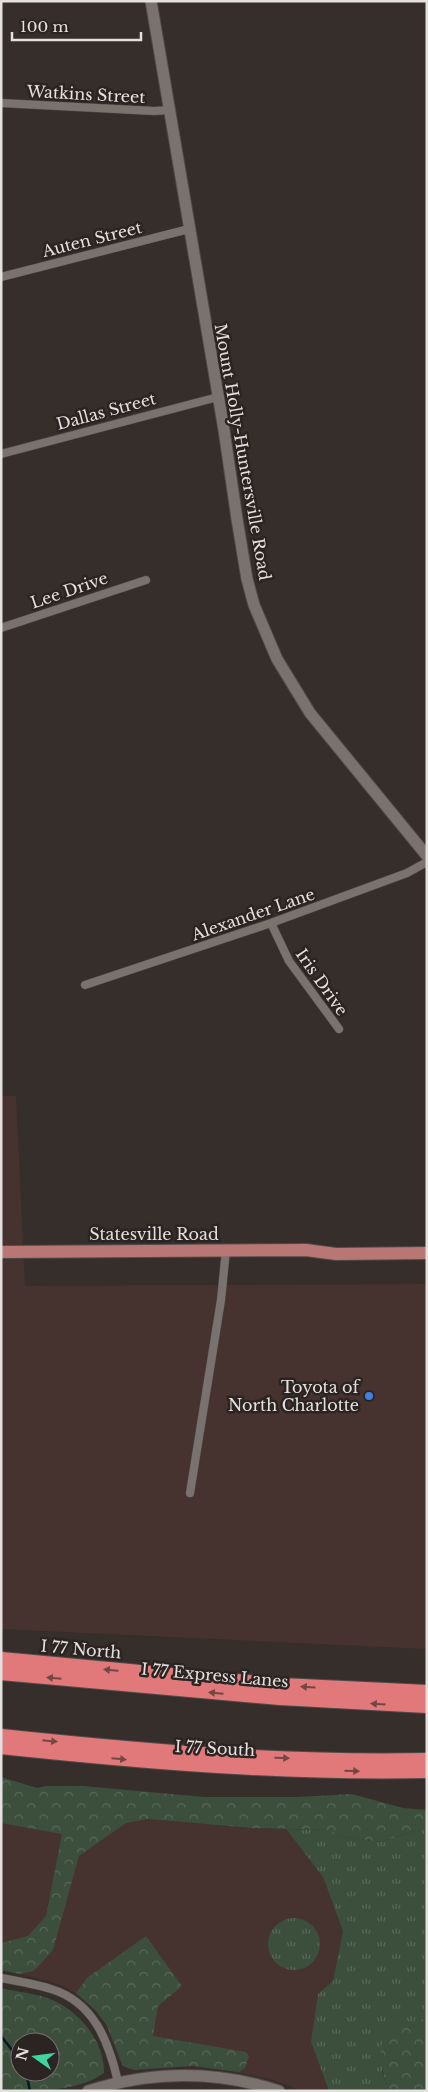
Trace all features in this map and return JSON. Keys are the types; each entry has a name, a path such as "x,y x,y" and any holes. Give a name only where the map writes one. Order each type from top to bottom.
{"highway":[{"name":"I 77 North","path":"1,1659 263,1684 427,1692"},
{"name":"I 77 Express Lanes","path":"1,1673 280,1698 427,1706"},
{"path":"1,1736 219,1756 427,1760"},
{"name":"I 77 South","path":"1,1747 227,1767 427,1771"}],"main road":[{"name":"Mount Holly-Huntersville Road","path":"151,1 247,579 254,605 270,644 293,688 310,712 427,856"},
{"name":"Statesville Road","path":"1,1252 306,1250 336,1246 427,1245"},
{"name":"Statesville Road","path":"306,1250 336,1254 427,1253"},
{"path":"88,2091 118,2082 158,2076 198,2075 235,2079 279,2091"}],"street":[{"name":"Watkins Street","path":"1,103 154,111 170,110"},
{"name":"Auten Street","path":"1,277 189,229"},
{"name":"Dallas Street","path":"1,454 218,397"},
{"name":"Lee Drive","path":"1,628 146,580"},
{"name":"Alexander Lane","path":"85,985 272,923 407,874 427,862"},
{"name":"Iris Drive","path":"272,923 292,966 339,1029"},
{"path":"190,1494 221,1300 226,1250"},
{"path":"1,1978 51,1989 80,2004 98,2024 104,2035 113,2059 118,2082"}],"shaded area":[{"path":"1,1096 16,1096 25,1286 427,1284 427,1649 1,1629"},
{"path":"1,1805 251,1828 286,1829 323,1877 343,1931 333,1981 311,2042 329,2091 302,2091 270,2079 214,2068 192,2066 128,2069 119,2060 107,2026 96,2011 81,1997 69,1989 52,1982 1,1970"}],"green space":[{"path":"1,1777 37,1788 46,1786 83,1786 204,1797 298,1797 352,1794 403,1808 427,1810 427,1830 422,1829 380,1842 340,1836 329,1830 251,1828 148,1819 126,1823 79,1856 53,1950 34,1971 19,1974 1,1970 1,1943 28,1936 46,1916 62,1834 1,1823"},
{"path":"286,1829 330,1830 340,1836 380,1842 422,1829 427,1830 427,2017 417,2023 396,2027 382,2071 389,2091 329,2091 311,2042 318,1994 333,1981 343,1931 323,1877"},
{"path":"289,1918 299,1918 313,1925 320,1939 320,1949 313,1963 299,1970 289,1970 279,1966 272,1959 268,1949 268,1939 272,1929 279,1922"},
{"path":"146,1936 182,1986 158,2006 153,2036 246,2052 249,2056 245,2068 239,2072 192,2066 134,2070 123,2066 107,2026 96,2011 76,1993 87,1978"},
{"path":"1,1988 38,1995 61,2004 71,2011 88,2028 100,2050 103,2061 104,2073 82,2084 56,2089 1,2091"},
{"path":"427,2017 427,2091 389,2091 381,2056 384,2038 389,2031 397,2026 419,2021"}],"waterway":[{"path":"1,2036 10,2047"},
{"path":"28,2082 30,2091"}],"place":[{"name":"Toyota of North Charlotte","path":"369,1396"}]}
